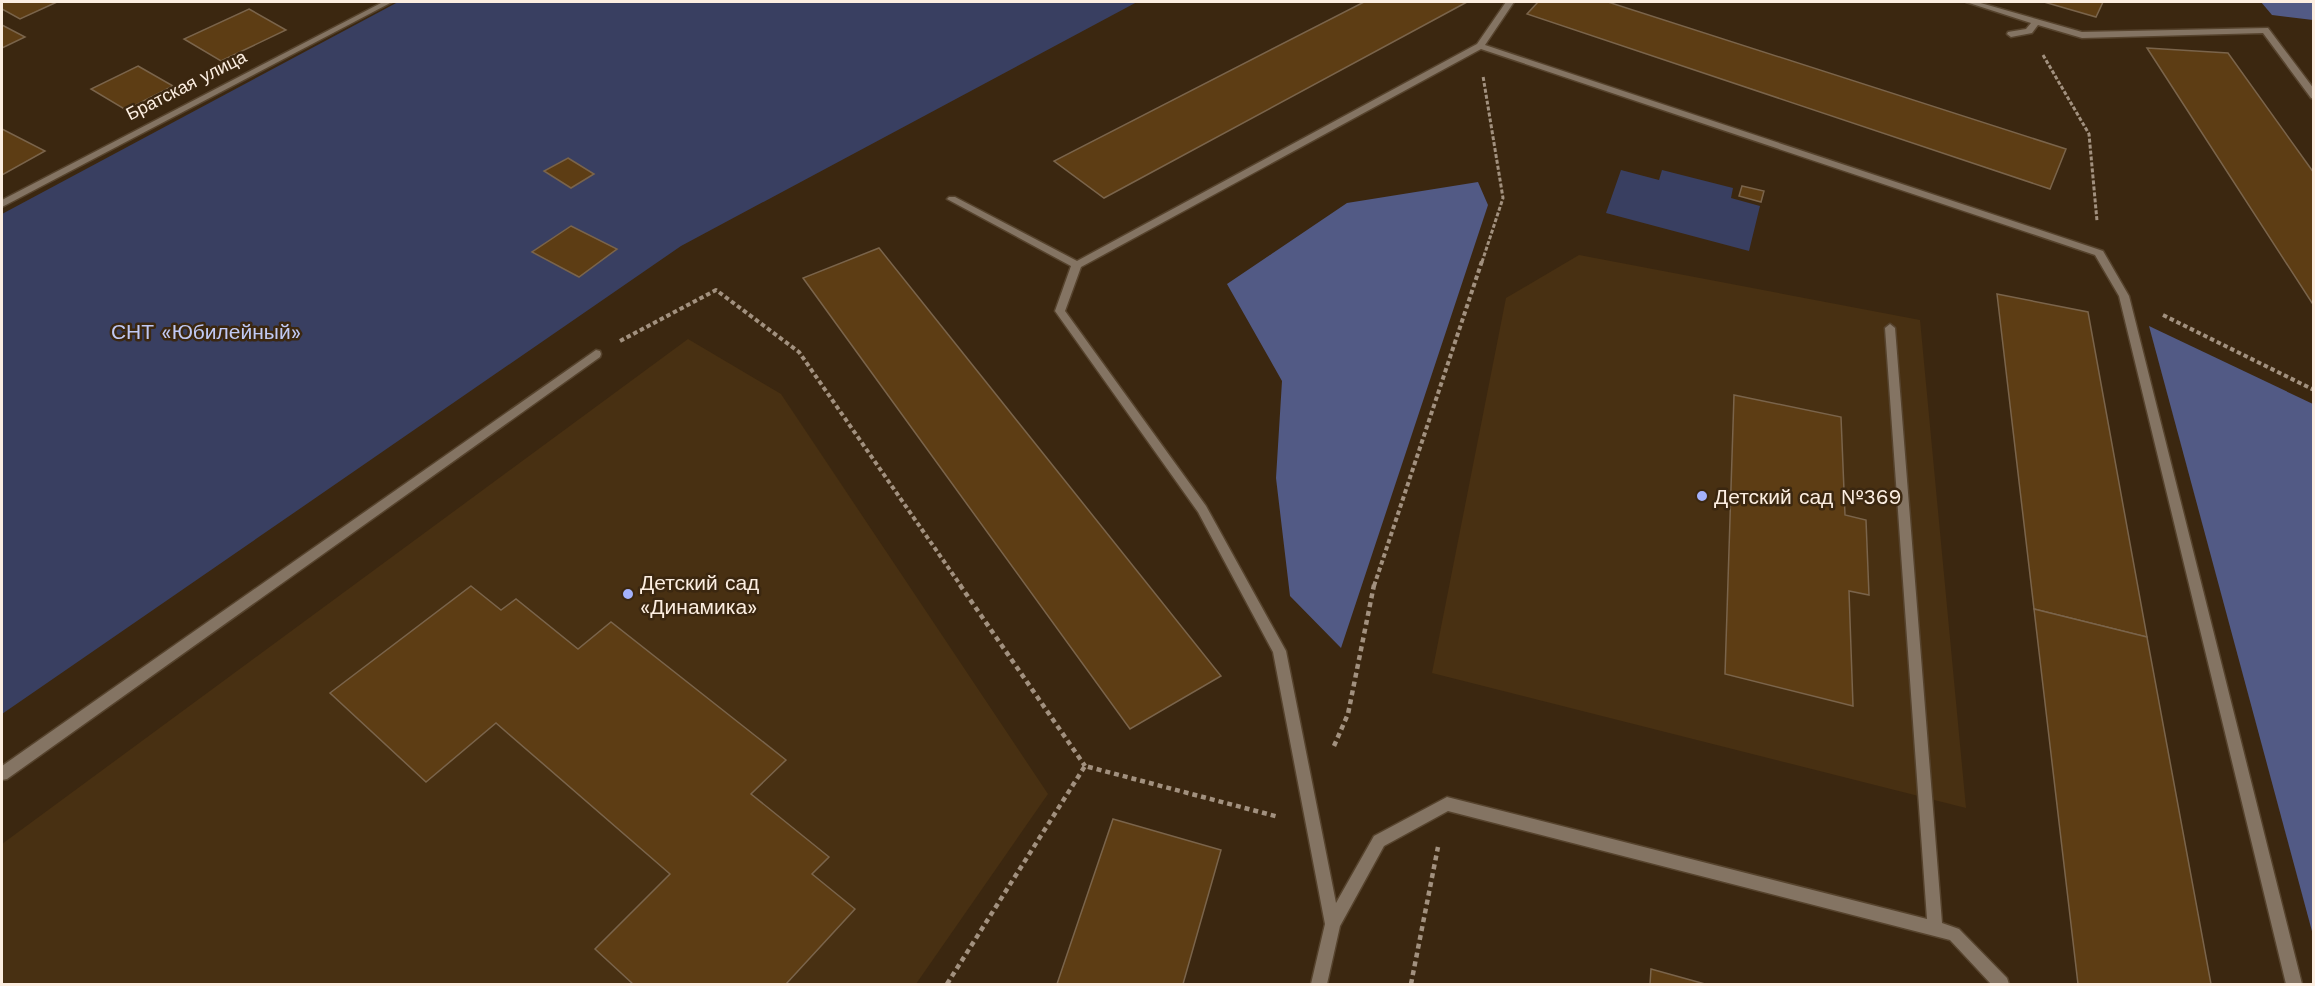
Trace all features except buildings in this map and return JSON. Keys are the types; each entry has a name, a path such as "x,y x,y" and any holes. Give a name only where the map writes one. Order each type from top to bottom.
{"street":[{"name":"Братская улица","path":"2,204 388,2"},
{"path":"1333,924 1279,651 1202,509 1060,311 1077,265 1480,46 1510,2"},
{"path":"1970,2 2082,34 2265,30 2313,96"},
{"path":"2011,34 2029,31 2036,21"},
{"path":"1480,46 2099,253 2124,296 2294,984"},
{"path":"952,199 1077,265"},
{"path":"1890,328 1935,930"},
{"path":"2,774 596,354"},
{"path":"1319,984 1333,924 1379,841 1447,804 1954,934 2001,984"}],"path":[{"path":"2029,31 2089,134 2099,253"},
{"path":"596,354 716,290 799,352 1084,766 1300,823 1348,714 1373,589 1503,198 1480,46"},
{"path":"2124,296 2313,390"},
{"path":"947,984 1084,766"},
{"path":"1411,984 1447,804"}],"shaded area":[{"path":"2261,2 2313,2 2313,20 2272,15"},
{"path":"1478,182 1488,205 1341,648 1290,596 1276,478 1282,381 1227,284 1347,203"},
{"name":"Детский сад №369","path":"1579,255 1920,320 1966,808 1432,673 1506,298"},
{"path":"2149,326 2313,404 2313,935"},
{"name":"Детский сад «Динамика»","path":"688,339 781,394 1048,794 916,984 2,984 2,844"}],"green space":[{"name":"СНТ «Юбилейный»","path":"398,2 1137,2 681,246 2,714 2,214"},
{"path":"1621,170 1659,180 1662,170 1733,188 1731,198 1760,206 1749,251 1606,213"}],"place":[{"name":"Детский сад №369","path":"1702,496"},
{"name":"Детский сад «Динамика»","path":"628,594"}]}
